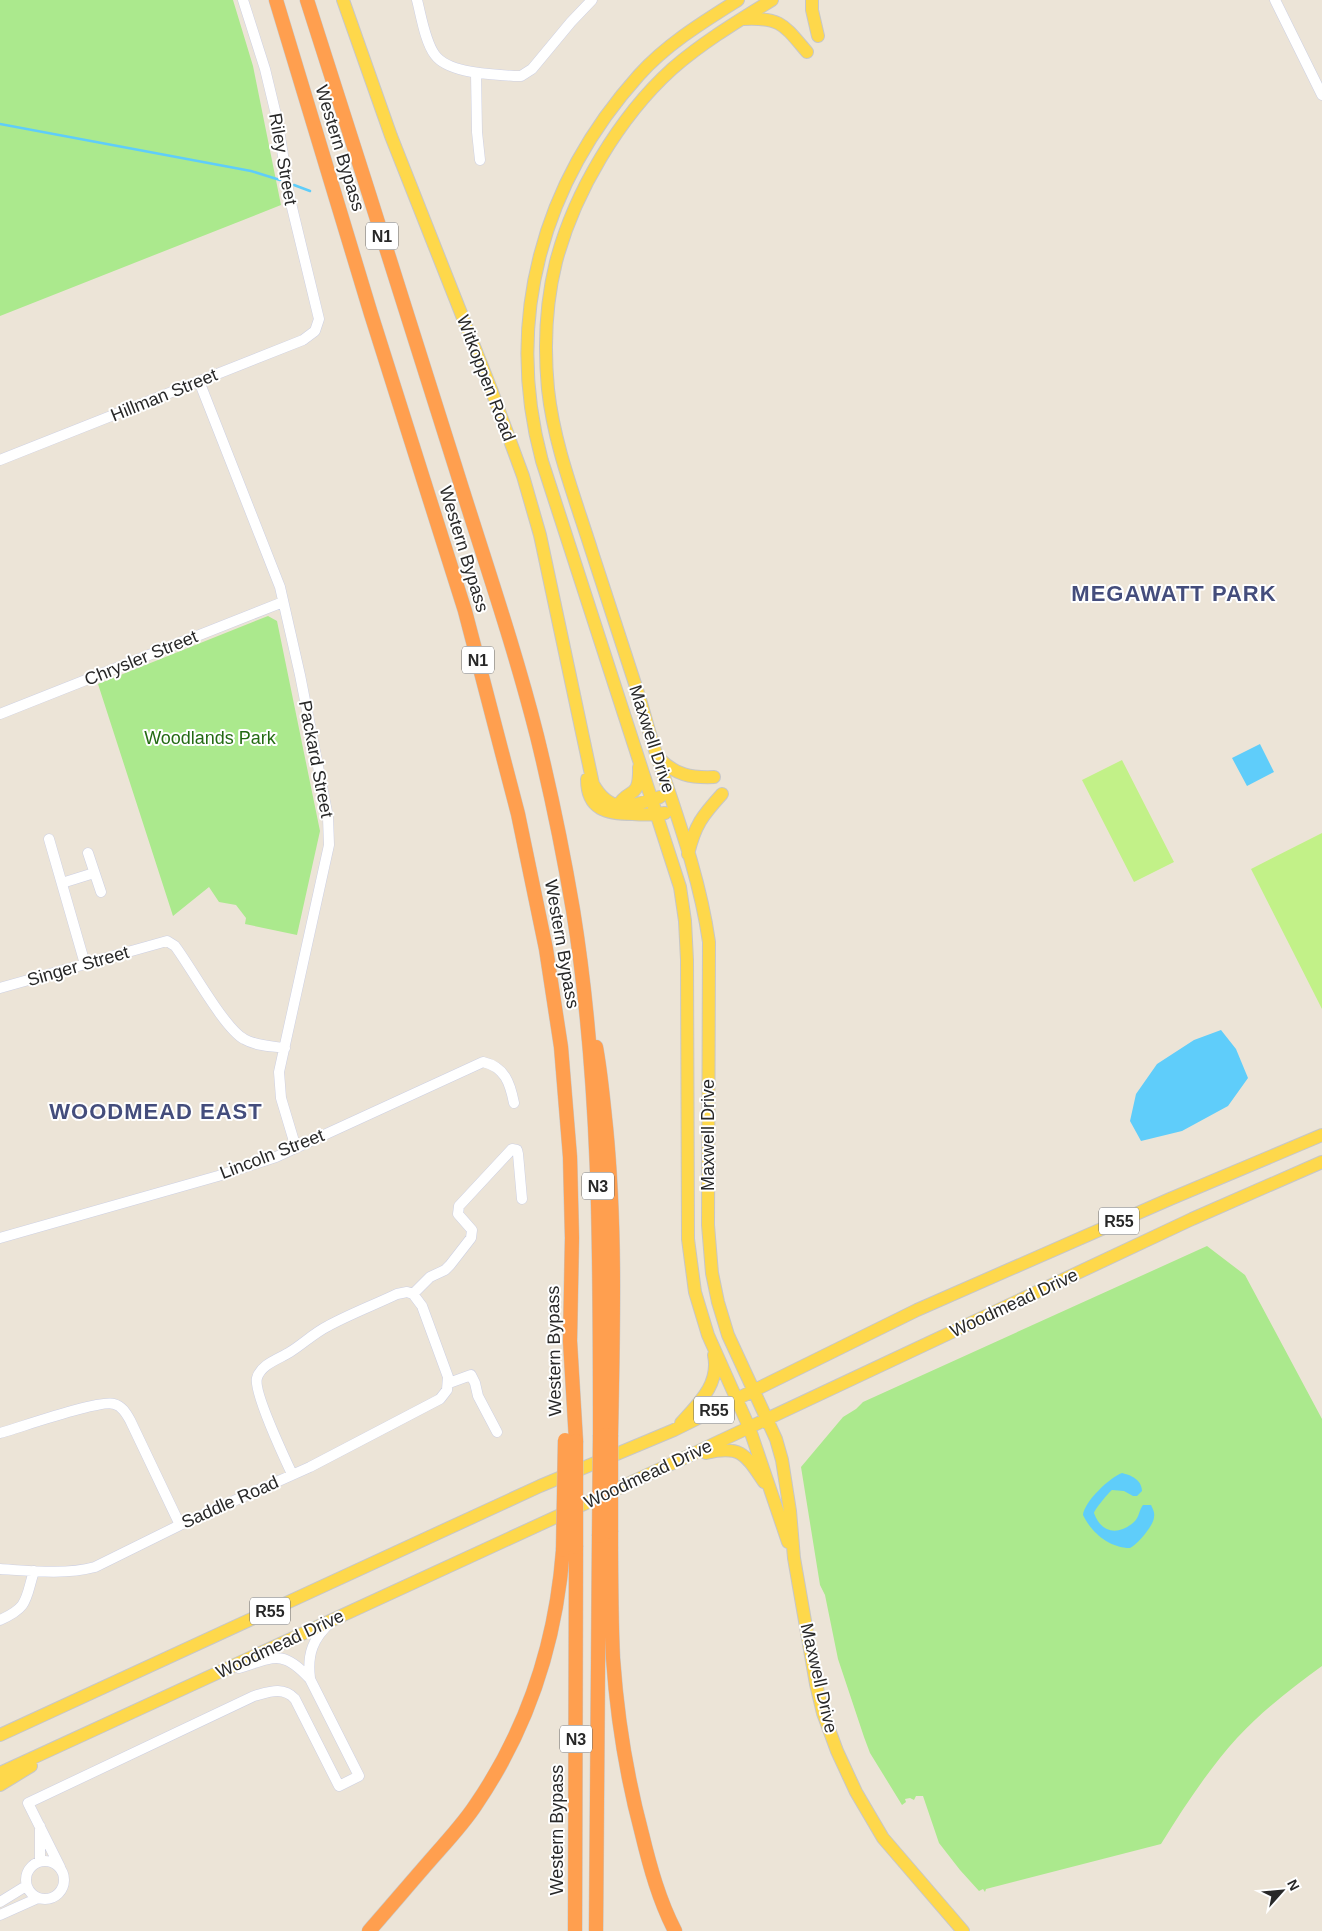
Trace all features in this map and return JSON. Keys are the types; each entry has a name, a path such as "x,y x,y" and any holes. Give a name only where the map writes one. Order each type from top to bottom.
{"highway":[{"name":"Western Bypass","path":"276,0 371,314 464,611 518,814 546,949 561,1048 570,1157 572,1238 570,1548 575,1931"},
{"name":"Western Bypass","path":"307,0 494,590 536,733 562,853 583,983 596,1145 606,1435 596,1886 598,1931"},
{"path":"605,1534 613,1659 632,1793 650,1868 667,1915 675,1931"},
{"path":"369,1931 474,1808 492,1781 521,1726 539,1678 550,1641 570,1548"},
{"path":"360,1931 452,1836"}],"main road":[{"name":"Witkoppen Road","path":"343,0 388,126 491,389 525,482 544,553 592,780 597,791 608,802 618,806"},
{"name":"Maxwell Drive","path":"738,0 696,26 665,50 640,74 588,140 554,209 535,273 529,314 528,380 536,438 572,556 653,799 680,887 685,921 688,1007 688,1239 695,1292 708,1335 749,1426 794,1558"},
{"name":"Maxwell Drive","path":"772,0 702,45 670,71 632,114 597,165 569,223 556,262 548,306 546,342 548,388 562,462 702,898 709,942 708,1225 712,1274 728,1335 755,1390 782,1460 790,1510 794,1558 816,1684 823,1713 837,1751 856,1792 883,1838 963,1931"},
{"path":"812,0 812,10 818,36"},
{"path":"742,19 768,18 777,22 790,31 807,52"},
{"path":"572,556 591,550"},
{"path":"657,756 667,767 684,776 695,778 714,777"},
{"path":"618,806 634,792 638,785 639,760"},
{"name":"Witkoppen Road","path":"589,767 588,791 599,808 607,812 620,814 675,812"},
{"path":"618,806 626,806 670,794"},
{"path":"688,854 696,827 704,814 722,794"},
{"name":"Woodmead Drive","path":"0,1735 540,1486 674,1430 917,1310 1322,1135"},
{"name":"Woodmead Drive","path":"0,1773 684,1458 1192,1219 1322,1162"},
{"path":"674,1430 698,1405 712,1384 715,1362 708,1335"},
{"path":"684,1458 721,1450 738,1452 749,1461 772,1494"},
{"path":"0,1785 82,1735"},
{"name":"Maxwell Drive","path":"947,1914 968,1931"}],"street":[{"name":"Riley Street","path":"243,0 265,69 278,123 289,195 319,319"},
{"path":"416,0 430,48 435,56 449,65 476,73 514,76 526,73 536,64 592,0"},
{"path":"1275,0 1322,95"},
{"path":"476,73 477,132 480,160"},
{"name":"Hillman Street","path":"0,460 303,340 315,331 319,319"},
{"name":"Packard Street","path":"199,381 280,587 300,675 330,830 329,846 280,1065 279,1082 281,1098 296,1148"},
{"name":"Chrysler Street","path":"0,714 283,602"},
{"path":"49,839 85,964"},
{"path":"88,853 101,892"},
{"path":"62,883 94,872"},
{"name":"Singer Street","path":"0,988 167,941 175,946 227,1023 237,1034 250,1042 285,1048"},
{"name":"Lincoln Street","path":"0,1238 218,1176 296,1148 483,1062 490,1064 506,1076 514,1103"},
{"path":"413,1294 430,1277 445,1270 471,1238 472,1230 458,1214 458,1206 512,1149 517,1150 518,1154 522,1199"},
{"path":"292,1474 274,1435 258,1388 257,1379 259,1374 267,1366 326,1327 397,1294 407,1292 413,1294 422,1306 448,1377 448,1386 471,1375 476,1383 478,1396 497,1432"},
{"name":"Saddle Road","path":"0,1569 34,1571 83,1570 95,1567 180,1525 318,1462 438,1400 444,1396 448,1386"},
{"path":"0,1433 85,1407 108,1403 118,1406 126,1413 130,1420 180,1525"},
{"path":"0,1620 16,1613 23,1606 34,1571"},
{"path":"310,1679 309,1656 316,1640 325,1627 338,1617"},
{"path":"60,1867 51,1861 34,1863 26,1873 26,1886 33,1896 49,1899 59,1894 64,1883 64,1877 60,1867 28,1803 249,1698 272,1691 286,1692 295,1699 339,1786 359,1776 310,1679 300,1667 290,1660 282,1657 272,1658 211,1676"},
{"path":"40,1826 40,1861"},
{"path":"0,1902 26,1886"},
{"path":"0,1915 38,1898"}],"green space":[{"path":"0,0 233,0 253,66 281,205 0,316"},
{"name":"Woodlands Park","path":"268,616 277,621 320,831 297,935 245,924 246,918 236,905 219,902 209,887 173,916 98,684"},
{"path":"1122,760 1174,862 1134,882 1082,780"},
{"path":"1322,833 1322,1009 1251,869"},
{"path":"1207,1246 1245,1275 1322,1419 1322,1666 1267,1709 1237,1738 1197,1789 1161,1844 986,1889 985,1892 983,1889 979,1891 939,1843 923,1796 916,1796 914,1800 910,1798 905,1799 906,1802 902,1805 870,1753 838,1659 825,1595 820,1585 801,1467 843,1417 863,1402"}],"water":[{"path":"1260,744 1274,772 1247,786 1232,758"},
{"path":"1221,1030 1236,1049 1248,1078 1228,1106 1182,1131 1141,1141 1130,1121 1136,1094 1157,1064 1194,1040"},
{"path":"1122,1473 1138,1481 1142,1491 1137,1496 1133,1496 1124,1491 1112,1490 1094,1513 1101,1525 1116,1531 1134,1522 1143,1505 1151,1505 1154,1514 1151,1525 1141,1539 1130,1548 1115,1545 1102,1538 1086,1521 1083,1515 1084,1510 1098,1491 1111,1479"}],"waterway":[{"path":"0,124 251,171 280,180"},
{"path":"294,185 310,191"}],"district":[{"name":"MEGAWATT PARK","path":"1174,593"},
{"name":"WOODMEAD EAST","path":"156,1111"}]}
